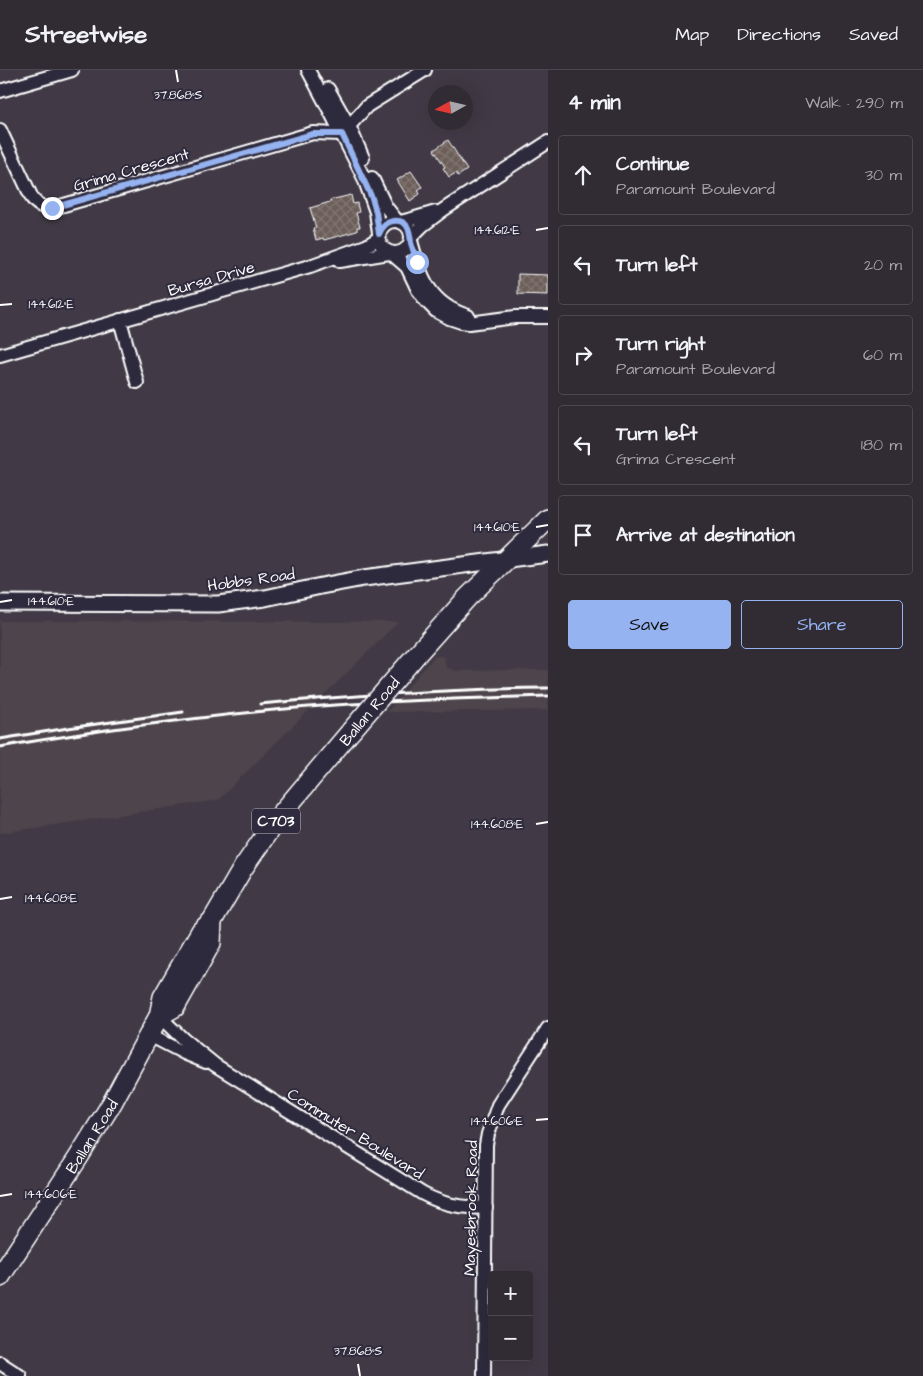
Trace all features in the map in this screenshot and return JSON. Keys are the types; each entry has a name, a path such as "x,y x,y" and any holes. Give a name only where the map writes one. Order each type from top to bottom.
{"main road":[{"name":"Ballan Road","path":"0,1276 88,1142 159,1016 175,1007 211,943 212,921 243,868 276,820 416,654 467,598 548,519"}],"street":[{"path":"0,91 72,70"},
{"path":"308,70 336,112"},
{"path":"315,70 386,207 398,221 409,229 423,278 429,289 447,307 482,320"},
{"path":"345,130 367,106 425,70"},
{"path":"336,112 367,106"},
{"name":"Grima Crescent","path":"313,134 324,126 336,112"},
{"name":"Grima Crescent","path":"0,130 32,198 38,205 48,208 313,134 345,130"},
{"path":"345,130 372,198 376,212 380,245 407,267 422,295 436,311 449,318 469,323 482,320 531,316 548,317"},
{"path":"390,253 402,252 409,246 411,239 422,226 443,210 548,142"},
{"path":"379,236 384,225 388,223 412,219 443,210"},
{"name":"Bursa Drive","path":"0,355 310,266 366,246 379,236"},
{"name":"Bursa Drive","path":"310,266 390,253"},
{"path":"120,320 137,382"},
{"name":"Hobbs Road","path":"0,603 218,604 265,598 364,578 548,554"},
{"name":"Commuter Boulevard","path":"159,1016 184,1040 215,1065 423,1194 438,1202 455,1206 486,1208"},
{"name":"Mayesbrook Road","path":"484,1376 486,1145 488,1134 498,1105 548,1028"},
{"name":"Commuter Boulevard","path":"149,1036 184,1054 215,1065"},
{"path":"0,1363 20,1376"}],"shaded area":[{"path":"0,621 398,622 218,800 0,833"},
{"path":"444,656 446,667 455,671 548,670 548,710 387,712 434,657"}],"building":[{"path":"448,140 467,170 458,176 456,173 449,177 434,150"},
{"path":"411,171 422,187 418,190 420,194 410,201 397,180"},
{"path":"351,195 353,204 357,203 359,212 356,213 360,227 357,227 357,231 324,240 323,238 316,240 313,228 316,228 310,208 330,202 330,200"},
{"path":"518,274 548,275 548,295 518,294"}],"railway":[{"path":"260,704 404,693 548,688"},
{"path":"0,747 113,729 280,709 468,698 548,696"},
{"path":"0,739 183,712"}],"route":[{"path":"52,208 313,134 342,134 372,198 379,234 384,225 392,221 404,223 411,233 411,241 417,262"}]}
